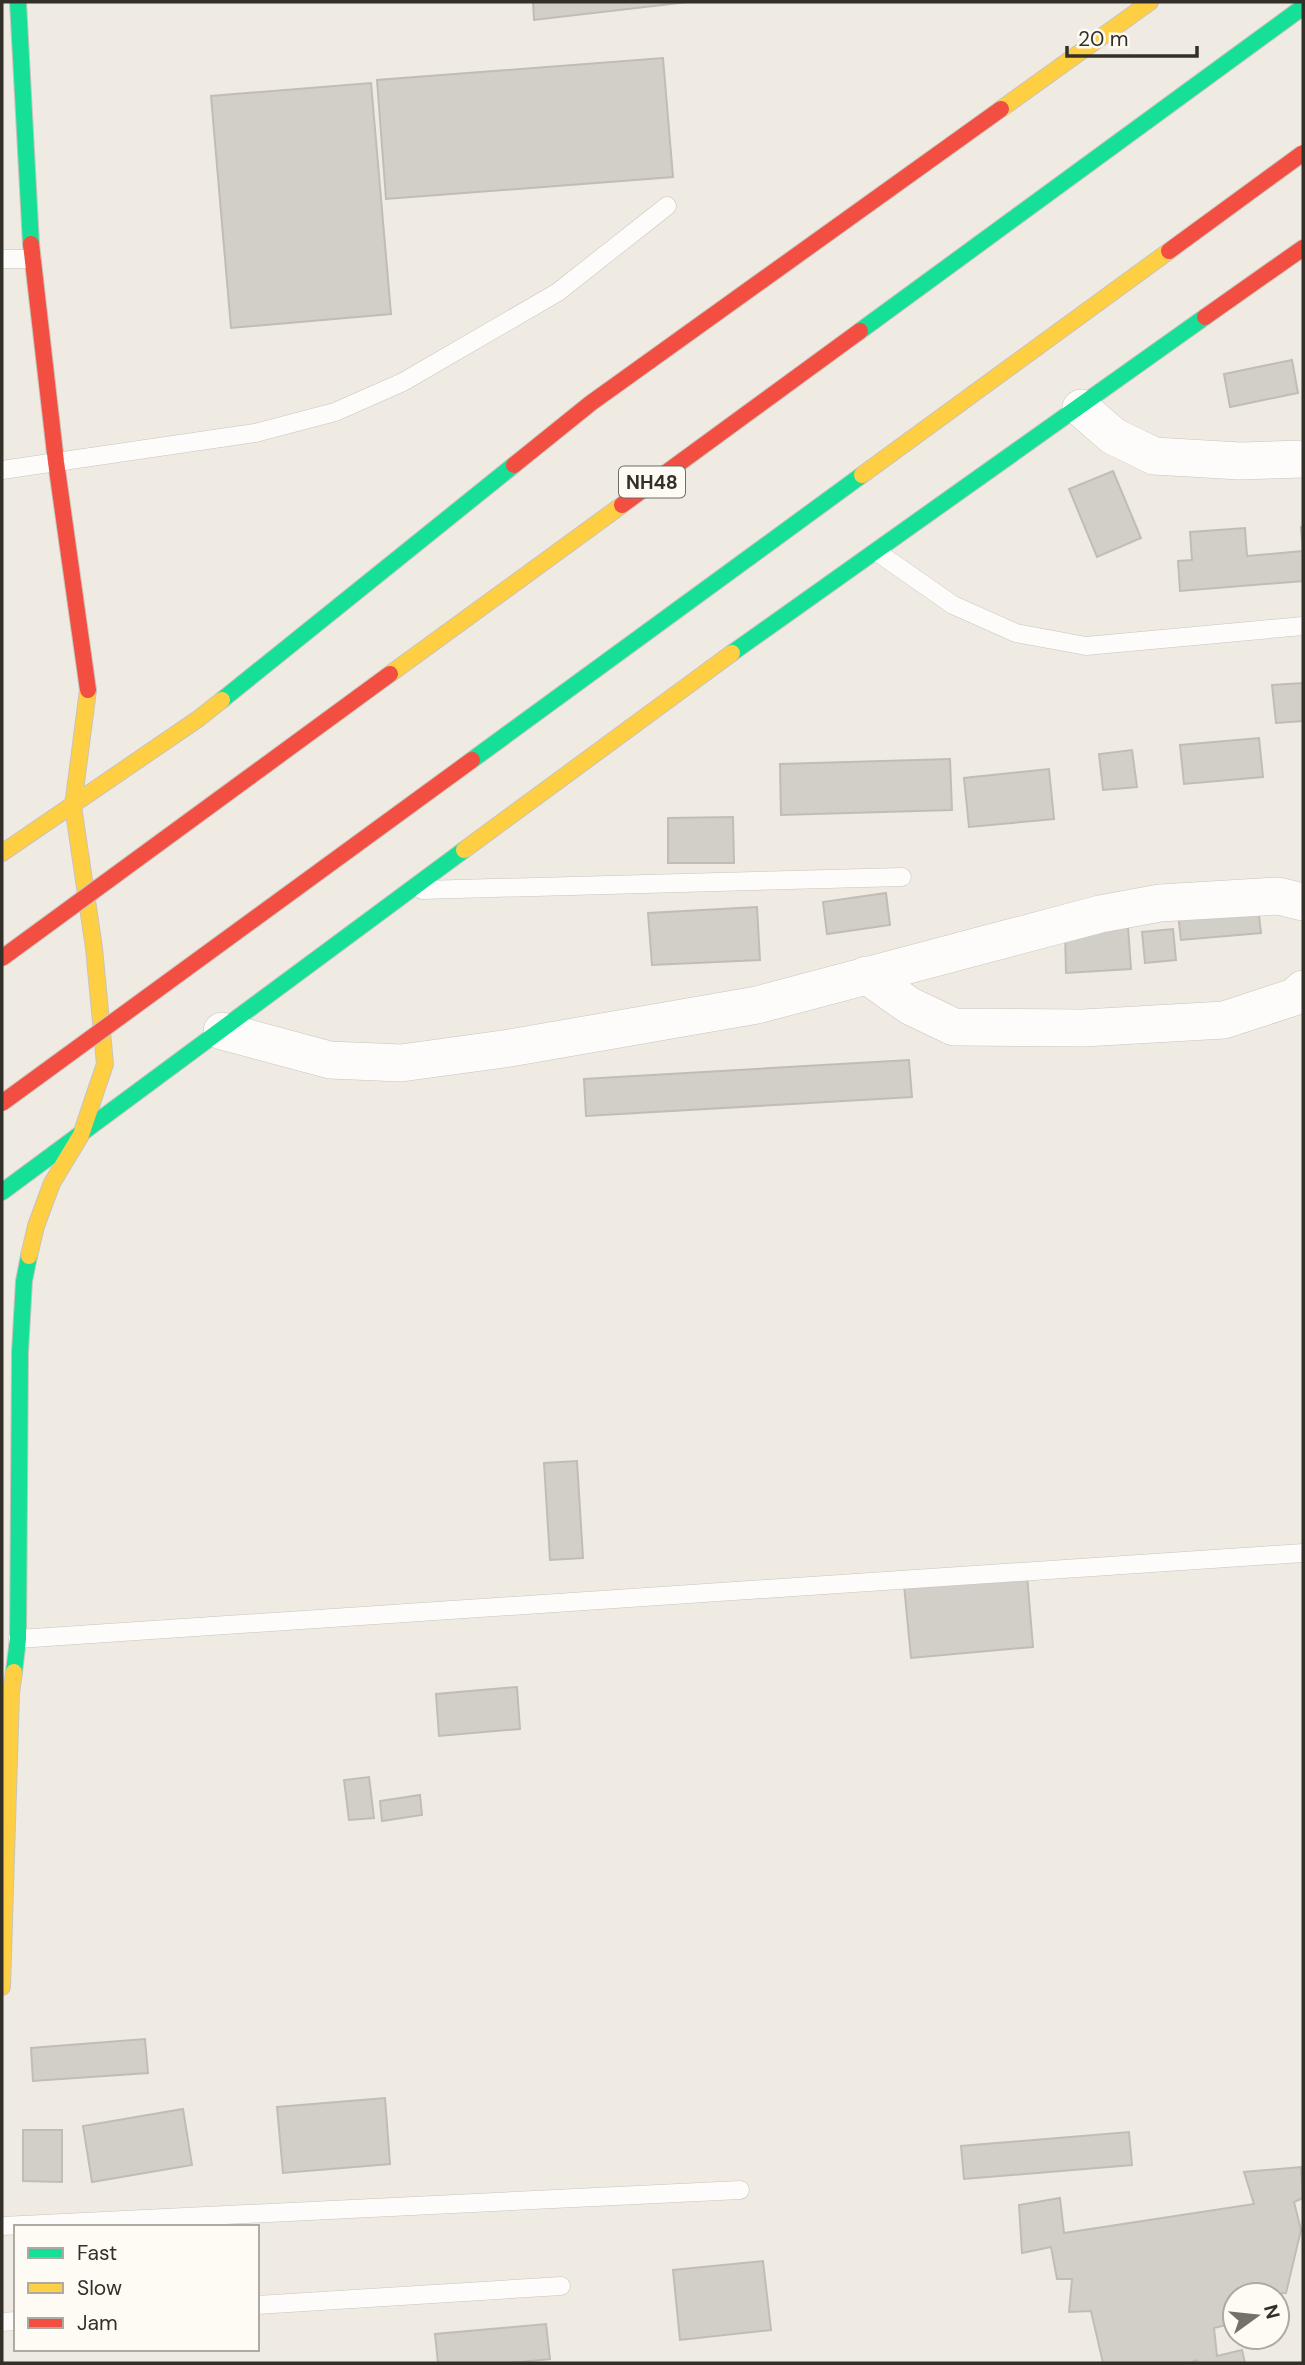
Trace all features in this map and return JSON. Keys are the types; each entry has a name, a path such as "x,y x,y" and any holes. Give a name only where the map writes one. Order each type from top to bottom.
{"main road":[{"path":"2,1987 6,1694 18,1639 10,1518 24,1281 36,1226 52,1183 81,1135 105,1065 94,948 73,806 88,690 56,462 32,259 18,2"},
{"path":"2,853 198,719 591,403 1150,2"},
{"name":"NH48","path":"2,958 1303,7"},
{"path":"2,1103 1303,153"},
{"path":"2,1192 659,705 1303,248"}],"street":[{"path":"1081,408 1113,436 1154,456 1240,461 1303,459"},
{"path":"222,1031 330,1060 401,1063 510,1048 757,1005 1100,914 1160,903 1278,896 1303,902"},
{"path":"866,975 910,1006 954,1027 1084,1028 1224,1020 1294,997 1303,989"}],"lane":[{"path":"2,470 254,433 335,412 403,382 558,292 667,206"},
{"path":"2,259 32,259"},
{"path":"877,552 953,605 1016,633 1086,646 1303,626"},
{"path":"412,890 902,877"},
{"path":"18,1639 1303,1553"},
{"path":"22,2225 740,2190"},
{"path":"259,2305 561,2286"}],"building":[{"path":"533,2 688,2 534,20"},
{"path":"663,58 673,177 386,199 377,80"},
{"path":"371,83 391,314 231,328 211,96"},
{"path":"1292,360 1298,393 1230,407 1224,374"},
{"path":"1113,471 1141,538 1097,557 1069,489"},
{"path":"1245,528 1247,556 1303,551 1303,581 1180,591 1178,561 1192,560 1190,532"},
{"path":"1303,683 1303,721 1276,723 1272,685"},
{"path":"1259,738 1263,777 1184,784 1180,745"},
{"path":"1132,750 1137,787 1103,790 1099,754"},
{"path":"950,759 952,810 781,815 780,764"},
{"path":"1049,769 1054,819 969,827 964,778"},
{"path":"733,817 734,863 668,863 668,818"},
{"path":"886,893 890,925 827,934 823,902"},
{"path":"757,907 760,960 652,965 648,913"},
{"path":"1258,907 1261,933 1181,940 1178,914"},
{"path":"1128,927 1131,969 1066,973 1065,930"},
{"path":"1173,929 1176,960 1145,963 1142,932"},
{"path":"909,1060 912,1097 586,1116 584,1079"},
{"path":"577,1461 583,1558 550,1560 544,1463"},
{"path":"1027,1575 1033,1647 911,1658 904,1585"},
{"path":"517,1687 520,1729 439,1736 436,1694"},
{"path":"369,1777 374,1818 349,1820 344,1780"},
{"path":"420,1795 422,1815 382,1821 380,1801"},
{"path":"145,2039 148,2073 33,2081 31,2048"},
{"path":"385,2098 390,2164 283,2173 277,2107"},
{"path":"183,2109 192,2165 92,2182 83,2126"},
{"path":"23,2130 62,2130 62,2182 23,2181"},
{"path":"1129,2132 1132,2165 964,2179 961,2146"},
{"path":"1301,2167 1303,2198 1294,2202 1301,2230 1289,2281 1221,2281 1221,2326 1214,2328 1217,2356 1242,2351 1245,2363 1198,2363 1197,2360 1190,2363 1103,2363 1091,2311 1069,2312 1072,2279 1057,2279 1051,2247 1022,2253 1019,2205 1060,2198 1064,2233 1254,2204 1244,2172"},
{"path":"763,2261 771,2330 680,2340 673,2270"},
{"path":"546,2324 550,2359 510,2363 438,2363 435,2334"}],"traffic: fast":[{"path":"18,2 31,244"},
{"path":"860,331 1303,7"},
{"path":"732,653 1205,317"},
{"path":"222,700 514,465"},
{"path":"472,760 862,475"},
{"path":"2,1192 464,850"},
{"path":"14,1672 18,1639 20,1352 24,1281 29,1256"}],"traffic: slow":[{"path":"1001,109 1150,2"},
{"path":"862,475 1169,251"},
{"path":"390,674 622,505"},
{"path":"464,850 732,653"},
{"path":"29,1256 36,1226 52,1183 81,1135 105,1064 94,948 73,806 88,690"},
{"path":"2,853 222,700"},
{"path":"2,1987 11,1693 14,1672"}],"traffic: jam":[{"path":"514,465 591,403 1001,109"},
{"path":"1169,251 1303,153"},
{"path":"31,244 56,462 88,690"},
{"path":"1205,317 1303,248"},
{"path":"622,505 860,331"},
{"path":"2,958 390,674"},
{"path":"2,1103 472,760"}]}
